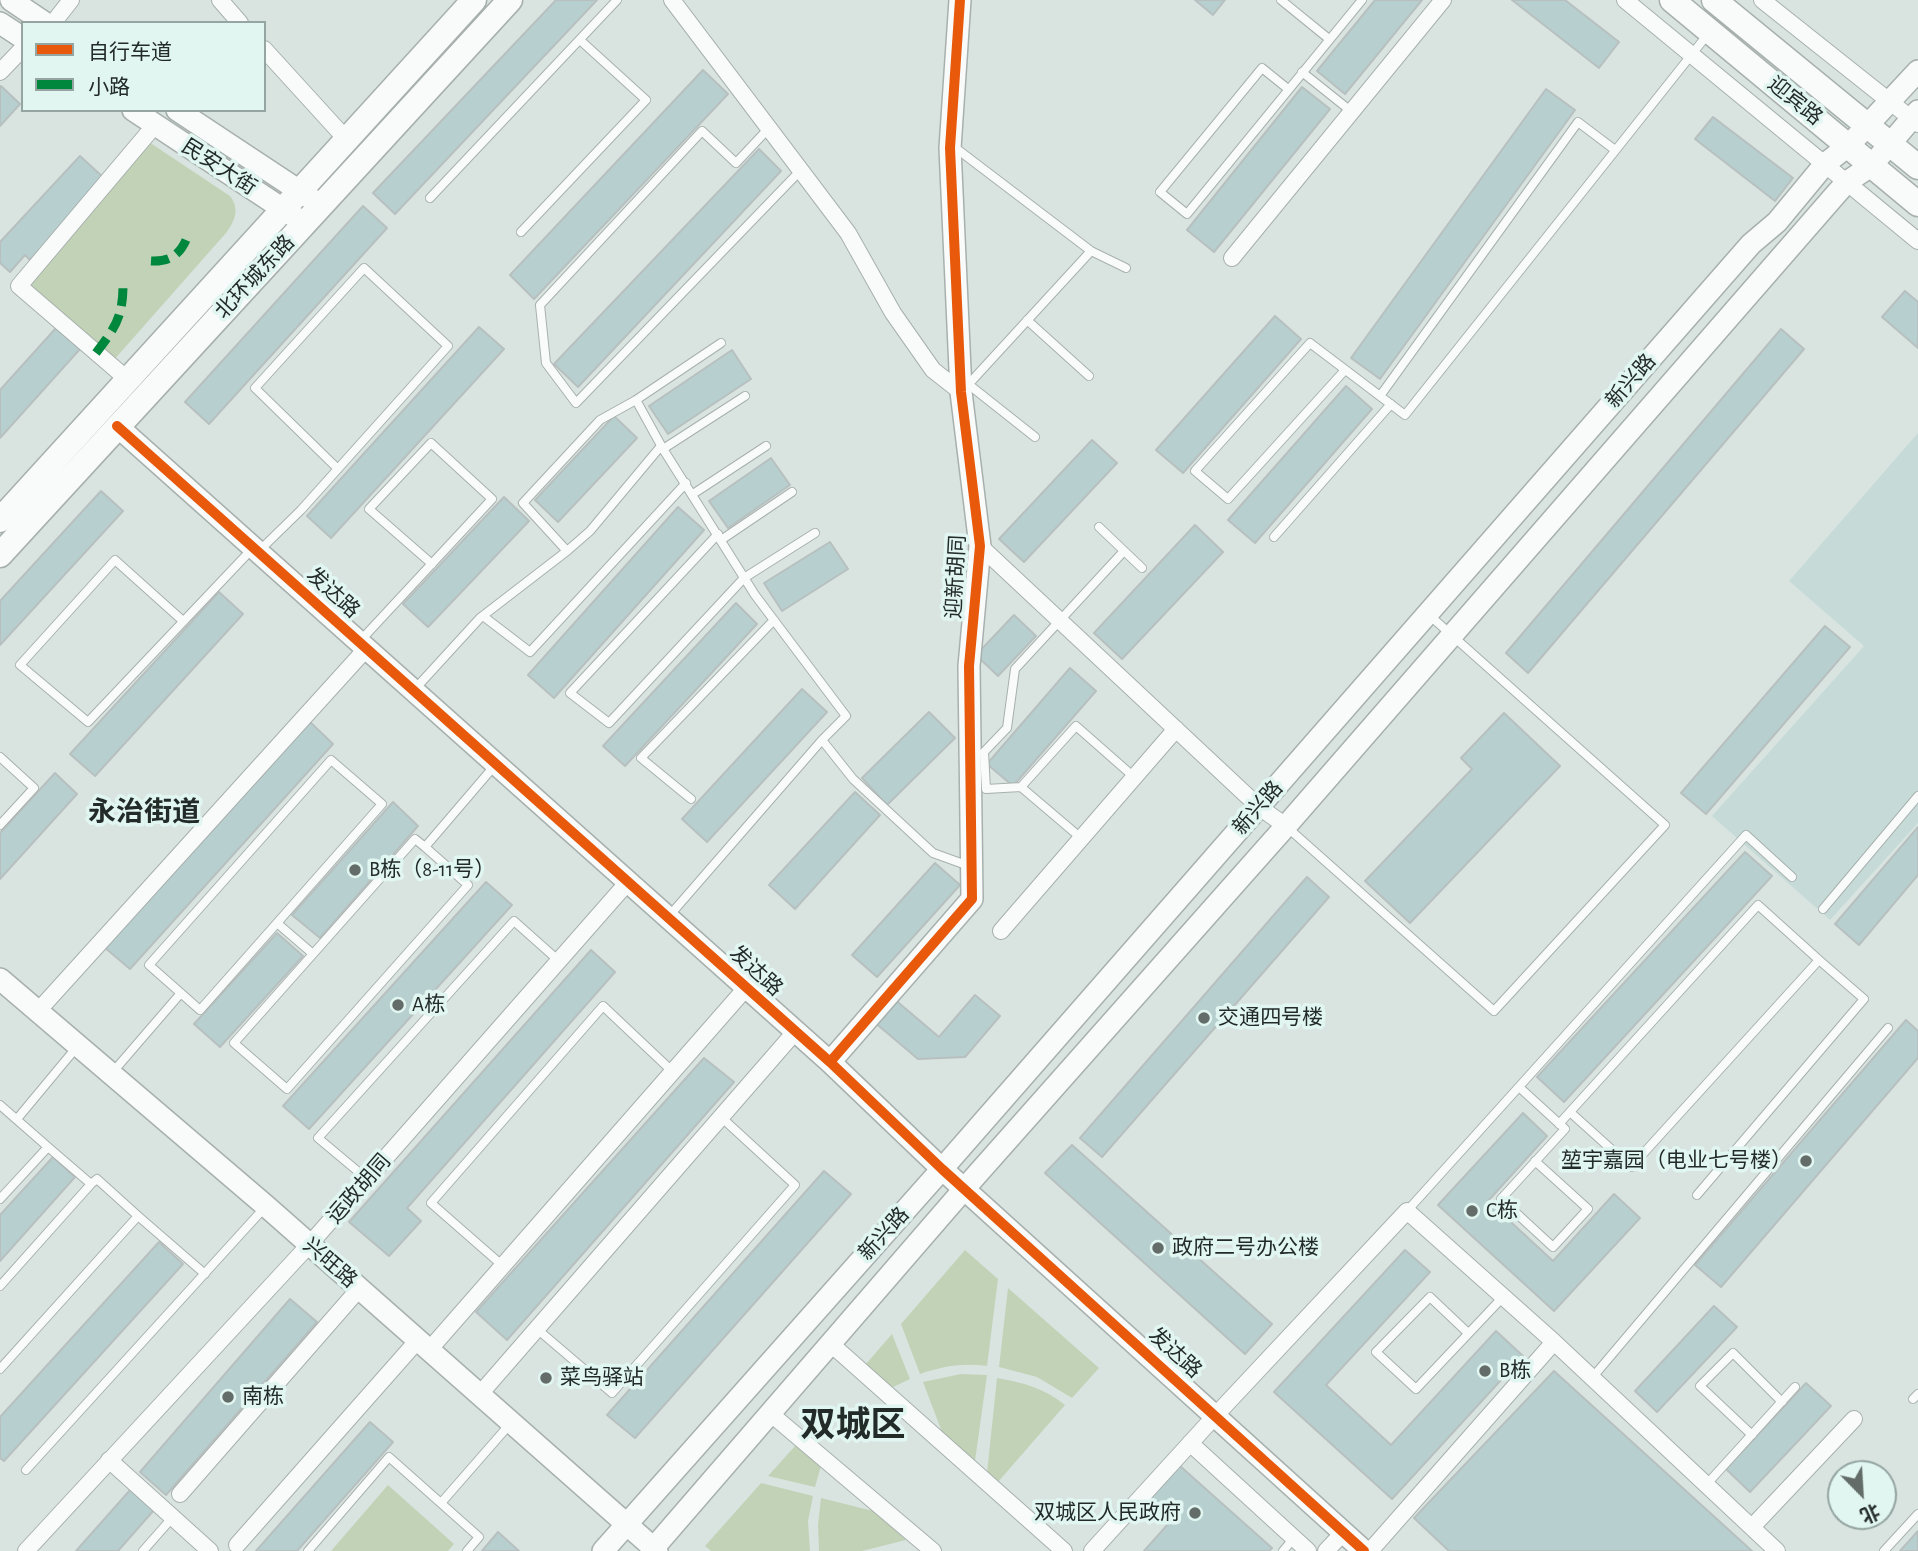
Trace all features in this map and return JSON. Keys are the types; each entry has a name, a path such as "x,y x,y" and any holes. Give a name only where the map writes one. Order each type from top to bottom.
{"main road":[{"path":"11,0 42,21"},
{"name":"北环城东路","path":"0,520 474,0"},
{"name":"北环城东路","path":"0,555 510,0"},
{"name":"迎新胡同","path":"830,1062 972,899 977,752 969,666 980,545 964,388 951,144 960,0"},
{"name":"迎宾路","path":"1672,0 1918,204"},
{"name":"迎宾路","path":"1714,0 1918,167"},
{"path":"0,23 21,37"},
{"name":"新兴路","path":"603,1551 942,1169 1751,244 1777,222 1825,164 1849,145 1918,71"},
{"name":"民安大街","path":"136,112 312,214"},
{"name":"民安大街","path":"180,112 290,200"},
{"name":"新兴路","path":"654,1550 965,1188 1286,826 1847,182 1872,164 1916,118"},
{"name":"发达路","path":"117,426 830,1062 942,1169 1364,1551"},
{"name":"兴旺路","path":"0,979 266,1206 512,1421 654,1550"}],"street":[{"path":"55,21 71,0"},
{"path":"220,0 238,21"},
{"path":"672,0 848,233 893,313 933,370 964,388"},
{"path":"1232,258 1443,0"},
{"path":"1625,0 1918,241"},
{"path":"1762,0 1890,103 1916,118"},
{"path":"0,72 21,50"},
{"path":"266,51 346,139"},
{"path":"127,379 19,286 155,125"},
{"path":"980,545 1259,807 1286,826"},
{"path":"38,1011 363,646"},
{"path":"1001,931 1176,729"},
{"name":"运政胡同","path":"26,1551 309,1245 628,882"},
{"path":"237,1545 424,1345 503,1266 746,988"},
{"path":"480,1394 795,1032"},
{"path":"1092,1551 1407,1211 1554,1342 1777,1551"},
{"path":"180,1494 359,1289"},
{"path":"1370,1551 1554,1342"},
{"path":"831,1344 1064,1551"},
{"path":"771,1414 933,1551"},
{"path":"1752,1527 1854,1419"},
{"path":"1190,1443 1289,1545 1308,1551"},
{"path":"109,1460 210,1551"},
{"path":"1326,1551 1343,1533"}],"lane":[{"path":"430,198 617,0"},
{"path":"1281,0 1329,40"},
{"path":"1288,89 1262,68 1160,192 1186,214 1362,0"},
{"path":"1345,370 1228,499 1195,471 1310,343 1405,415 1710,32"},
{"path":"522,232 646,100 580,40"},
{"path":"1303,72 1352,111"},
{"path":"1380,396 1578,122 1615,150"},
{"path":"768,129 736,163 702,131 540,305 546,363 576,403 800,171"},
{"path":"951,144 1091,251 1126,268"},
{"path":"1035,437 964,388 1091,251"},
{"path":"183,621 115,560 20,665 88,722 183,621 255,550 301,510 338,469 448,346 364,268 255,388 338,469"},
{"path":"1027,320 1089,376"},
{"path":"567,551 523,503 600,420 636,400 721,343"},
{"path":"413,691 483,616 590,531 662,447 745,396"},
{"path":"636,400 662,447 744,578 846,716 822,740 668,918"},
{"path":"1274,537 1391,404"},
{"path":"363,646 432,564 492,499 431,443 369,509 432,564"},
{"path":"693,494 766,446"},
{"path":"483,616 530,652 685,483"},
{"path":"792,492 720,537 570,693 609,723 744,578 815,533"},
{"path":"1098,527 1142,568"},
{"path":"1081,838 1021,787 986,789 977,752 1007,728 1015,668 1124,551"},
{"path":"1286,826 1494,1011 1665,825 1428,614"},
{"path":"691,799 641,758 774,620"},
{"path":"1021,787 1076,726 1134,777"},
{"path":"822,740 853,779 933,853 972,867"},
{"path":"0,757 34,788 0,825"},
{"path":"331,760 382,804 277,923 200,1010 149,965 331,760"},
{"path":"425,847 496,765"},
{"path":"1823,909 1918,796"},
{"path":"1407,1211 1745,835 1792,877"},
{"path":"415,839 425,847 468,885 287,1090 234,1043 415,839"},
{"path":"1559,1124 1758,905 1864,999 1697,1195"},
{"path":"367,1179 318,1138 514,921 559,961"},
{"path":"277,923 313,954"},
{"path":"1570,1112 1631,1167 1819,960"},
{"path":"111,1074 181,993"},
{"path":"503,1266 431,1203 603,1006 673,1072"},
{"path":"1592,1378 1888,1028"},
{"path":"17,1119 78,1046"},
{"path":"1519,1087 1565,1129 1535,1161 1501,1199 1553,1247 1588,1209 1535,1161"},
{"path":"0,1105 92,1184"},
{"path":"537,1328 611,1393 795,1185 721,1117"},
{"path":"0,1199 48,1147"},
{"path":"0,1286 97,1179 205,1274"},
{"path":"26,1470 266,1206"},
{"path":"0,1369 138,1216"},
{"path":"1468,1334 1430,1297 1376,1352 1416,1389 1503,1297"},
{"path":"1752,1434 1700,1386 1733,1353 1782,1402"},
{"path":"1706,1485 1795,1388"},
{"path":"440,1503 512,1421"},
{"path":"308,1551 389,1457 479,1537 467,1551"},
{"path":"1884,1551 1918,1514"},
{"path":"143,1551 172,1518"}],"shaded area":[{"path":"1918,433 1918,823 1830,920 1712,816 1864,646 1789,581"}],"green space":[{"path":"149,142 230,196 235,206 235,215 226,233 113,361 27,286"},
{"path":"965,1250 998,1279 987,1366 953,1366 920,1374 901,1324"},
{"path":"1008,1288 1099,1368 1072,1398 1037,1377 999,1367"},
{"path":"892,1334 910,1379 891,1388 865,1365"},
{"path":"961,1374 987,1375 975,1461 942,1432 923,1382"},
{"path":"997,1378 1033,1387 1065,1405 998,1482 987,1473"},
{"path":"796,1445 821,1466 815,1487 768,1476"},
{"path":"761,1483 813,1496 808,1521 810,1551 711,1551 705,1546"},
{"path":"388,1485 454,1544 448,1551 331,1551"},
{"path":"821,1498 873,1511 906,1540 862,1551 819,1551"}],"building":[{"path":"556,0 597,0 395,214 373,193"},
{"path":"1195,0 1225,0 1213,15"},
{"path":"1375,0 1422,0 1345,94 1317,71"},
{"path":"1512,0 1565,0 1619,42 1599,68"},
{"path":"703,70 728,94 534,299 510,275"},
{"path":"0,87 20,104 0,126"},
{"path":"1302,87 1330,109 1214,252 1187,230"},
{"path":"1546,89 1575,110 1380,379 1351,358"},
{"path":"1713,117 1793,178 1775,201 1695,139"},
{"path":"759,149 781,171 578,387 554,364"},
{"path":"80,156 105,179 30,260 25,255 10,272 0,263 0,242"},
{"path":"363,206 387,228 209,424 185,402"},
{"path":"1905,291 1918,302 1918,348 1882,317"},
{"path":"1275,316 1301,339 1183,473 1156,450"},
{"path":"479,327 504,349 331,538 307,516"},
{"path":"56,328 80,349 0,438 0,390"},
{"path":"1781,329 1804,349 1528,673 1506,653"},
{"path":"732,350 751,379 668,434 649,406"},
{"path":"1346,386 1372,409 1255,543 1228,520"},
{"path":"614,416 637,438 558,522 535,500"},
{"path":"1092,440 1117,463 1024,562 999,539"},
{"path":"771,458 790,485 728,528 709,501"},
{"path":"101,491 123,511 0,645 0,601"},
{"path":"504,497 529,521 428,627 403,604"},
{"path":"678,507 704,530 554,698 528,675"},
{"path":"1195,525 1223,552 1122,659 1094,633"},
{"path":"830,542 848,569 782,611 764,583"},
{"path":"219,592 243,614 95,776 70,754"},
{"path":"736,603 757,624 625,766 603,746"},
{"path":"1014,615 1036,636 998,676 976,655"},
{"path":"1825,626 1850,647 1706,814 1681,793"},
{"path":"1070,668 1096,691 1013,786 987,764"},
{"path":"802,689 827,712 707,842 682,819"},
{"path":"929,712 955,738 887,805 862,778"},
{"path":"1504,713 1560,766 1410,923 1365,881 1472,769 1461,758"},
{"path":"309,721 333,744 130,969 104,947"},
{"path":"55,773 77,794 0,879 0,833"},
{"path":"855,792 880,815 795,909 769,885"},
{"name":"B栋（8-11号）","path":"393,802 418,826 320,938 292,915"},
{"path":"1918,827 1918,875 1859,945 1835,924"},
{"path":"1745,852 1772,876 1564,1102 1537,1077"},
{"path":"935,863 960,885 877,977 852,955"},
{"name":"交通四号楼","path":"1307,877 1329,897 1102,1157 1080,1138"},
{"name":"A栋","path":"486,882 512,905 309,1129 283,1106"},
{"path":"277,933 303,956 220,1047 194,1024"},
{"path":"591,950 615,972 407,1208 421,1221 389,1256 349,1222"},
{"path":"975,995 1000,1016 965,1057 918,1059 873,1021 893,998 939,1037"},
{"name":"堃宇嘉园（电业七号楼）","path":"1906,1020 1918,1031 1918,1058 1721,1287 1695,1265"},
{"path":"704,1058 734,1082 507,1340 476,1312"},
{"name":"C栋","path":"1523,1113 1547,1136 1488,1201 1553,1261 1614,1194 1640,1218 1554,1311 1438,1205"},
{"name":"政府二号办公楼","path":"1072,1145 1272,1324 1245,1354 1045,1173"},
{"path":"53,1157 75,1177 0,1261 0,1215"},
{"path":"824,1171 851,1194 635,1438 607,1415"},
{"path":"159,1242 183,1264 4,1461 0,1458 0,1417"},
{"name":"B栋","path":"1405,1250 1430,1272 1326,1385 1391,1445 1496,1331 1523,1356 1392,1499 1274,1392"},
{"name":"南栋","path":"290,1299 317,1322 166,1495 140,1472"},
{"path":"1714,1306 1737,1327 1657,1412 1635,1391"},
{"path":"1554,1371 1752,1551 1449,1551 1414,1518"},
{"path":"1806,1383 1831,1406 1750,1492 1726,1469"},
{"path":"370,1422 393,1442 297,1551 256,1551"},
{"name":"双城区人民政府","path":"1180,1466 1272,1548 1269,1551 1144,1551 1169,1523 1146,1503"},
{"path":"131,1489 154,1510 118,1551 76,1551"},
{"path":"1918,1531 1918,1551 1900,1551"},
{"path":"498,1532 519,1551 482,1551"}],"marked path":[{"path":"151,261 172,257 186,240"},
{"path":"96,353 117,322 123,285"}],"cycle path":[{"path":"830,1062 972,899 969,666 980,546 961,392 950,148 960,0"},
{"path":"117,426 830,1062 942,1169 1364,1551"}],"place":[{"name":"B栋（8-11号）","path":"355,870"},
{"name":"A栋","path":"398,1005"},
{"name":"交通四号楼","path":"1204,1018"},
{"name":"堃宇嘉园（电业七号楼）","path":"1806,1161"},
{"name":"C栋","path":"1472,1211"},
{"name":"政府二号办公楼","path":"1158,1248"},
{"name":"B栋","path":"1485,1371"},
{"name":"菜鸟驿站","path":"546,1378"},
{"name":"南栋","path":"228,1397"},
{"name":"双城区人民政府","path":"1195,1513"}],"district":[{"name":"永治街道","path":"144,813"},
{"name":"双城区","path":"853,1425"}]}
